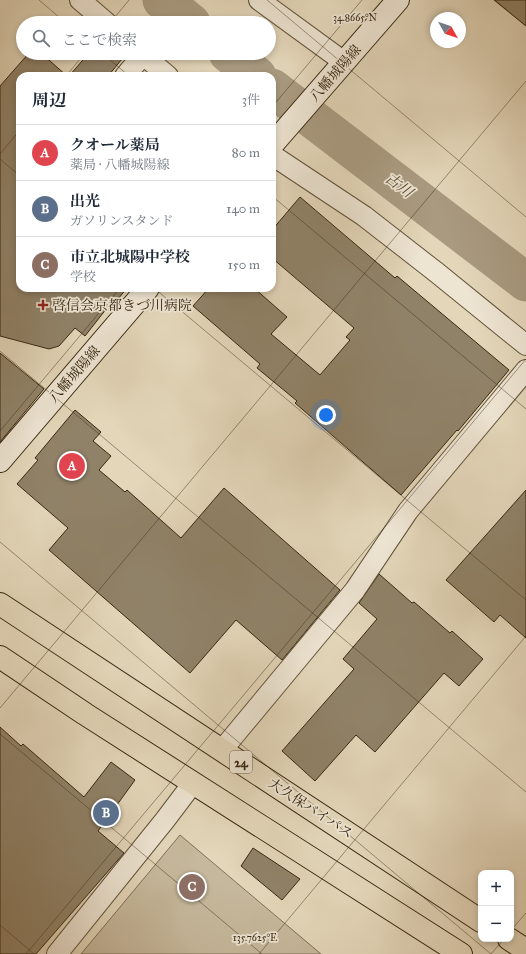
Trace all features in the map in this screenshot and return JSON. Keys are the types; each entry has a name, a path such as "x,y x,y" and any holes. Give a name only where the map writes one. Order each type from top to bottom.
{"highway":[{"name":"大久保バイパス","path":"0,604 478,918"},
{"path":"0,657 193,783 461,954"}],"main road":[{"name":"八幡城陽線","path":"276,145 339,68 398,0"},
{"name":"八幡城陽線","path":"0,461 145,292"}],"street":[{"path":"80,0 99,16"},
{"path":"260,0 339,68"},
{"path":"128,72 137,60"},
{"path":"149,60 163,72"},
{"path":"276,149 436,272 526,345"},
{"path":"222,750 355,590 408,511 526,370"},
{"path":"57,954 193,783"}],"shaded area":[{"path":"180,835 321,954 81,954"}],"building":[{"path":"494,0 526,0 526,26"},
{"path":"23,60 49,60 62,72 16,72 16,292 124,292 109,310 107,308 85,336 75,328 59,346 49,349 0,336 0,86"},
{"path":"83,60 121,60 111,72 72,72"},
{"path":"300,197 395,278 397,276 509,370 458,431 457,430 401,495 295,403 297,401 257,368 260,364 193,306 205,292 259,292 287,317 271,334 320,375 350,340 346,337 354,328 276,261 276,225"},
{"path":"0,353 44,389 0,442"},
{"path":"75,410 101,432 93,441 111,456 99,470 125,492 127,490 181,538 224,488 340,590 282,660 236,620 190,673 49,550 68,528 17,484 38,460 35,458"},
{"path":"526,490 526,638 500,615 494,622 446,580"},
{"path":"379,574 412,603 414,602 450,633 452,631 483,659 459,686 444,673 375,752 356,735 315,781 282,751 354,669 343,659 377,619 359,603"},
{"path":"0,727 21,746 23,744 84,797 111,762 135,780 98,831 124,853 36,954 0,954"},
{"path":"253,848 300,879 282,900 241,866"}],"waterway":[{"name":"古川","path":"162,0 182,16"},
{"name":"古川","path":"237,60 252,72"},
{"name":"古川","path":"276,91 526,282"}],"place":[{"name":"啓信会京都きづ川病院","path":"43,305"},
{"name":"クオール薬局","path":"72,466"},
{"name":"出光","path":"106,813"},
{"name":"市立北城陽中学校","path":"192,887"}]}
